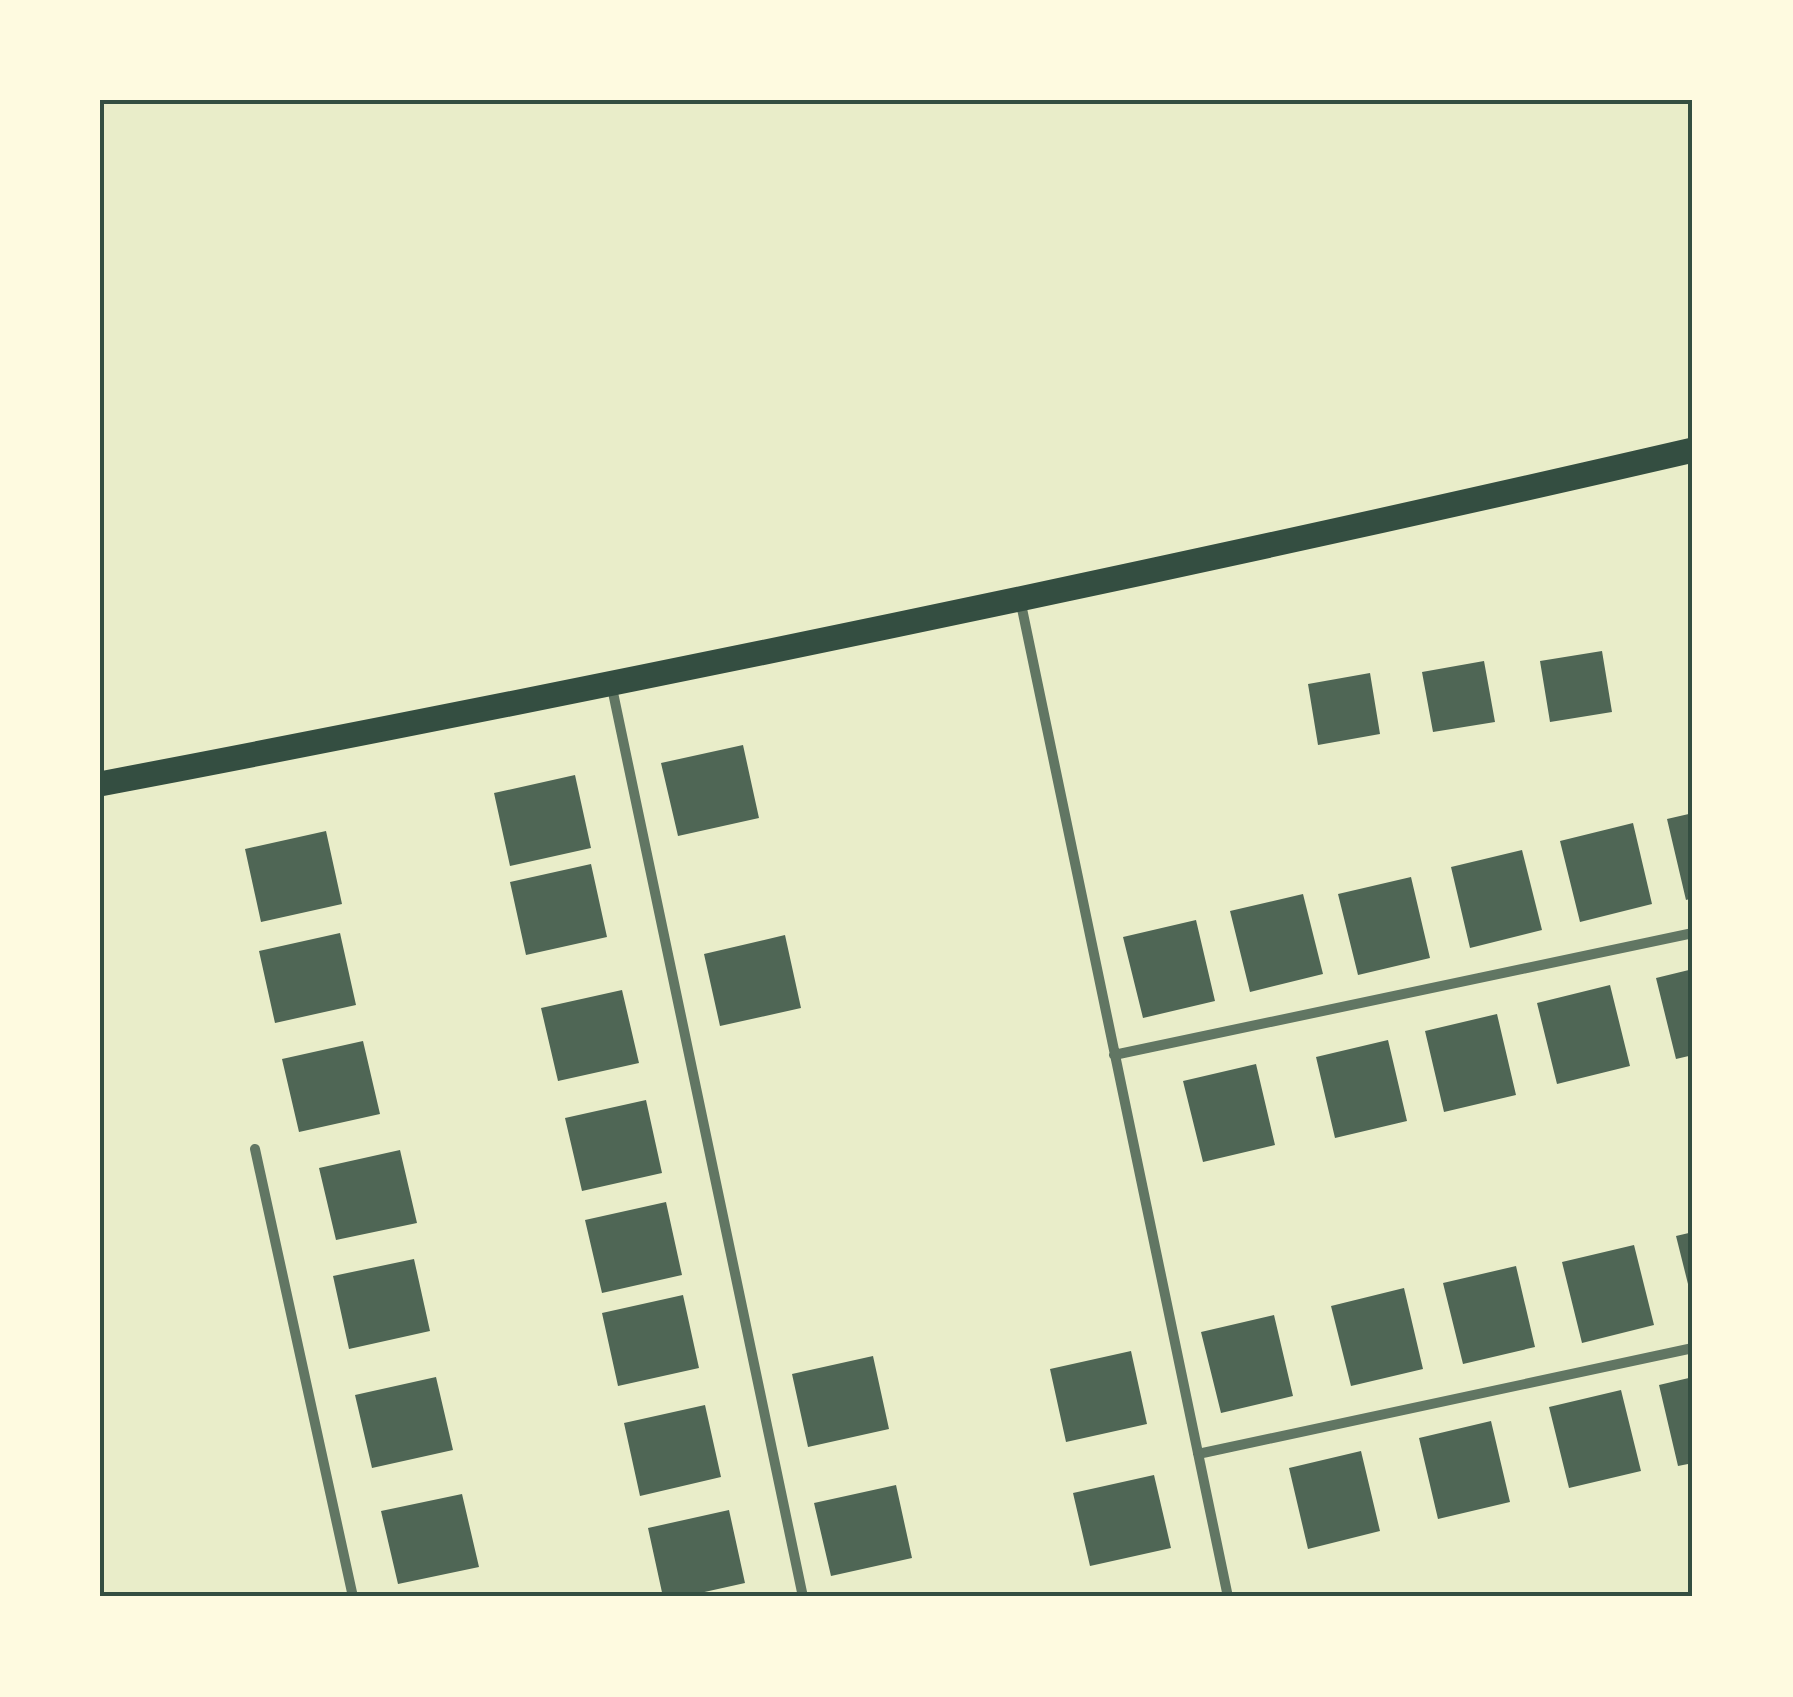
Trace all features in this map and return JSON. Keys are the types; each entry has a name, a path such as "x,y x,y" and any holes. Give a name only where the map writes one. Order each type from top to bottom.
{"main road":[{"path":"100,784 1019,597 1410,515 1693,450"}],"street":[{"path":"1019,597 1228,1597"},
{"path":"611,682 803,1597"},
{"path":"1114,1055 1693,933"},
{"path":"255,1150 352,1597"},
{"path":"1198,1454 1693,1348"}],"building":[{"path":"1602,651 1612,712 1550,722 1540,661"},
{"path":"1484,661 1495,722 1433,732 1422,672"},
{"path":"1370,673 1380,734 1318,745 1308,684"},
{"path":"743,745 759,818 678,836 661,763"},
{"path":"575,775 591,848 510,866 494,793"},
{"path":"1693,813 1693,898 1686,900 1667,819"},
{"path":"1633,823 1652,904 1580,922 1560,841"},
{"path":"326,831 342,904 261,922 245,849"},
{"path":"1522,850 1542,930 1470,948 1451,867"},
{"path":"591,864 607,937 526,955 510,882"},
{"path":"1411,877 1430,958 1358,975 1338,894"},
{"path":"1303,894 1323,974 1250,992 1230,911"},
{"path":"1196,920 1215,1001 1143,1018 1123,937"},
{"path":"340,933 356,1005 275,1023 259,951"},
{"path":"785,935 801,1008 720,1026 704,954"},
{"path":"1693,969 1693,1055 1676,1059 1656,978"},
{"path":"1610,985 1630,1066 1557,1084 1537,1003"},
{"path":"622,990 639,1063 558,1081 541,1008"},
{"path":"1497,1014 1516,1095 1444,1112 1425,1031"},
{"path":"1388,1040 1407,1121 1335,1138 1316,1057"},
{"path":"363,1041 380,1114 299,1132 282,1059"},
{"path":"1256,1064 1275,1145 1203,1162 1183,1081"},
{"path":"646,1100 662,1173 582,1191 565,1118"},
{"path":"400,1150 417,1223 336,1240 319,1168"},
{"path":"666,1202 682,1275 602,1293 585,1220"},
{"path":"1693,1232 1693,1300 1692,1300 1676,1236"},
{"path":"1634,1245 1654,1325 1582,1343 1562,1262"},
{"path":"414,1259 430,1331 349,1349 333,1276"},
{"path":"1516,1266 1535,1347 1463,1364 1443,1283"},
{"path":"1404,1288 1423,1369 1351,1386 1331,1306"},
{"path":"683,1295 699,1368 618,1386 602,1313"},
{"path":"1274,1315 1293,1396 1221,1413 1201,1332"},
{"path":"1131,1351 1147,1424 1066,1442 1050,1369"},
{"path":"873,1356 889,1429 808,1447 792,1374"},
{"path":"436,1377 453,1450 372,1468 355,1395"},
{"path":"1693,1377 1693,1463 1678,1466 1659,1385"},
{"path":"1621,1390 1641,1471 1569,1488 1549,1407"},
{"path":"705,1405 721,1477 640,1496 624,1423"},
{"path":"1491,1421 1510,1502 1438,1519 1419,1438"},
{"path":"1361,1451 1380,1531 1308,1549 1289,1468"},
{"path":"1154,1475 1171,1548 1090,1566 1073,1493"},
{"path":"896,1485 912,1558 831,1576 814,1503"},
{"path":"462,1494 479,1567 398,1584 381,1511"},
{"path":"729,1510 745,1583 682,1597 663,1597 648,1528"}]}
